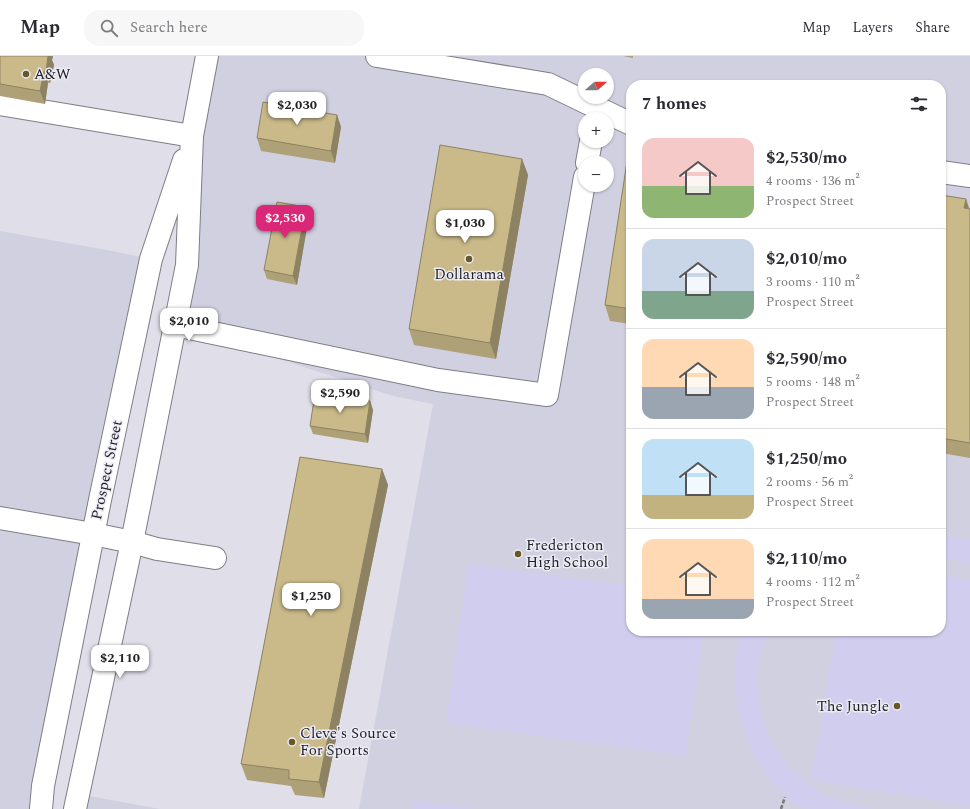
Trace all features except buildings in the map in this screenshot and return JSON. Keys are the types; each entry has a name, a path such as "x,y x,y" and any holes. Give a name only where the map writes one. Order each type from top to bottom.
{"main road":[{"name":"Prospect Street","path":"41,809 43,786 93,534 151,259 192,136 207,56"},
{"path":"377,56 548,84 593,112"},
{"path":"0,104 192,136"},
{"path":"614,119 626,123"},
{"name":"Prospect Street","path":"75,809 132,542 187,265 192,136"},
{"path":"946,173 970,176"},
{"path":"175,325 438,380 547,395 582,192"},
{"path":"0,518 93,534 157,549 215,558"}],"path":[{"path":"781,809 785,797"}],"shaded area":[{"path":"207,56 970,56 970,809 359,809 433,404 393,396 175,325"},
{"path":"0,231 151,259 41,809 0,809"},
{"path":"946,536 970,540 970,563 946,559"},
{"path":"468,564 626,585 626,636 702,636 686,756 446,723"},
{"name":"The Jungle","path":"946,576 970,580 970,806 811,780 835,636 946,636"},
{"path":"742,636 766,636 758,662 757,692 767,731 776,749 785,761 795,772 820,793 844,802 874,809 802,808 785,796 776,787 753,753 745,734 739,713 735,671"},
{"path":"78,794 160,809 75,809"},
{"path":"415,800 473,809 414,809"}],"place":[{"name":"A&W","path":"26,74"},
{"name":"Dollarama","path":"469,259"},
{"name":"Fredericton High School","path":"518,554"},
{"name":"The Jungle","path":"897,706"},
{"name":"Cleve's Source For Sports","path":"292,742"}]}
